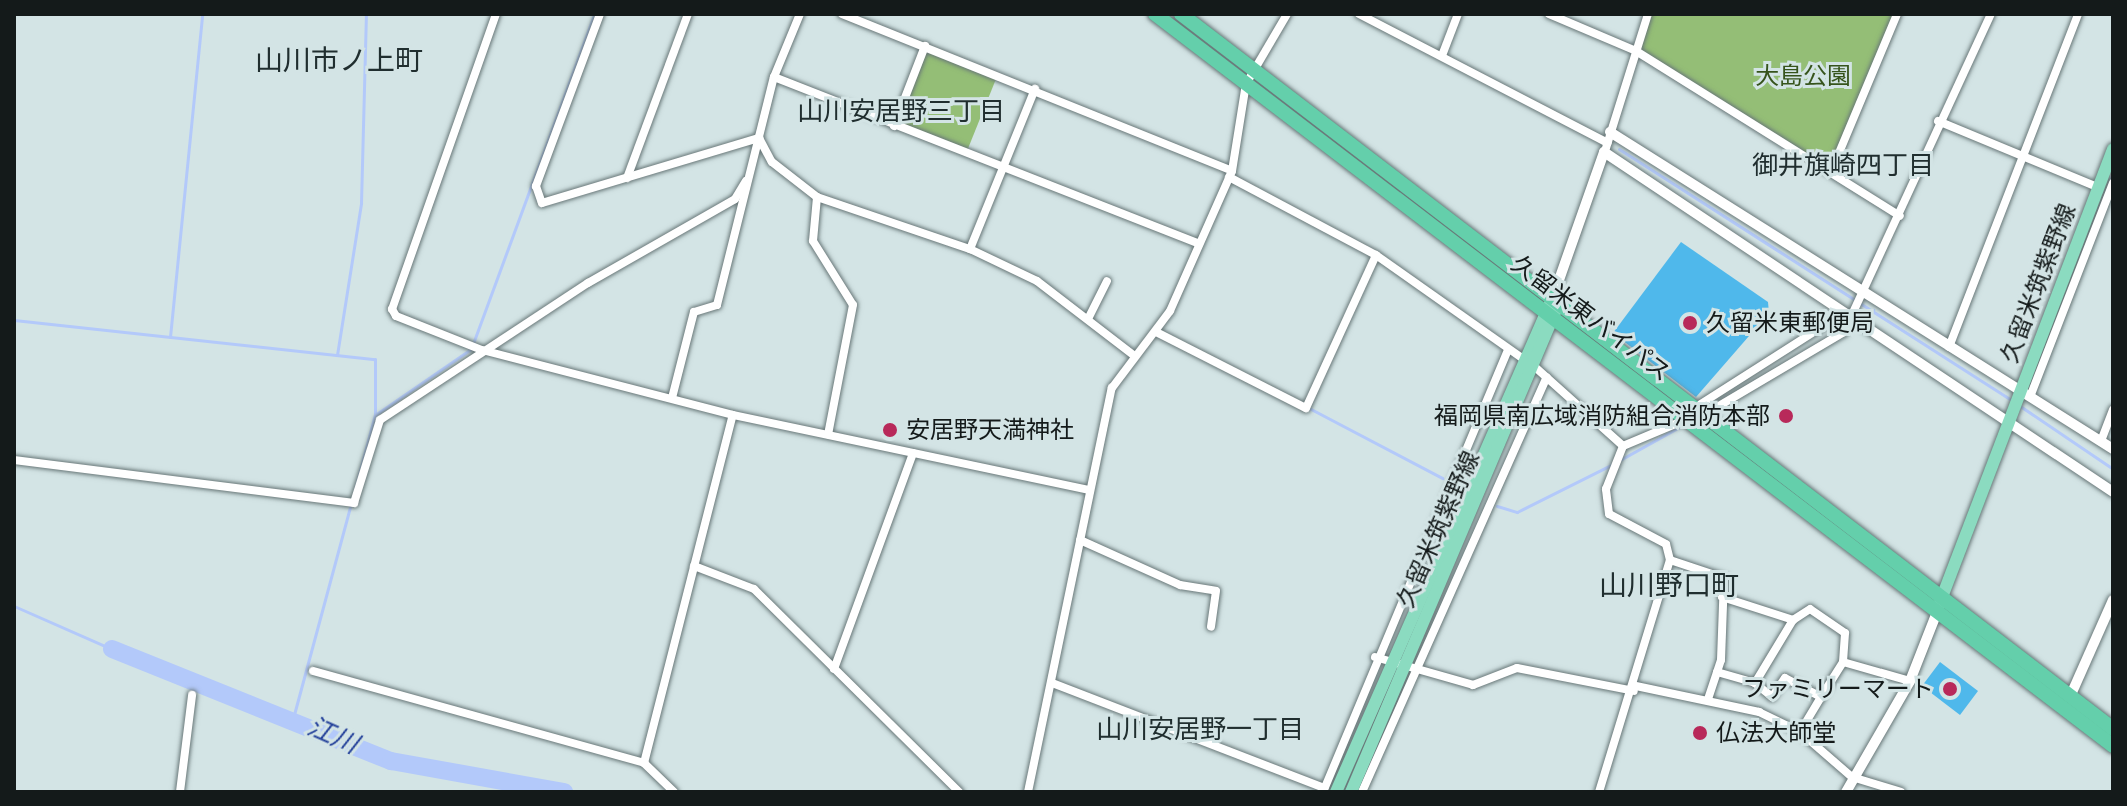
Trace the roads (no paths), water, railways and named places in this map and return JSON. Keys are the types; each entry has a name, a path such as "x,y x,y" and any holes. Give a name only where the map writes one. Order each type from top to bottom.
{"highway":[{"name":"久留米東バイパス","path":"1155,14 1551,308 1710,415 2113,729"},
{"name":"久留米東バイパス","path":"1181,14 1686,419 2113,746"}],"main road":[{"name":"久留米筑紫野線","path":"1937,612 2009,418 2025,394 2108,188 2113,149"},
{"name":"久留米筑紫野線","path":"1328,791 1522,358 1551,308"},
{"name":"久留米筑紫野線","path":"1351,792 1400,670 1535,367 1551,308"}],"street":[{"path":"496,14 392,309 482,350 733,415 1088,490"},
{"path":"600,14 537,197 542,203 759,138"},
{"path":"627,178 688,14"},
{"path":"672,398 694,312 717,305 774,77 800,14"},
{"path":"842,14 1035,89 1231,174 1376,255 1522,358"},
{"path":"1028,792 1088,490 1112,388 1132,354 1156,332 1231,174 1246,84 1287,14"},
{"path":"1359,14 1443,53 1866,291 1949,347 2113,449"},
{"path":"1443,53 1458,14"},
{"path":"1549,14 1636,51 1900,216"},
{"path":"1551,308 1648,14"},
{"path":"1831,172 1897,14"},
{"path":"1599,792 1635,688 1670,560 1666,544 1609,514 1606,489 1623,446 1686,419 1710,415 1844,332 1900,216 1938,121 1991,14"},
{"path":"1949,347 2078,14"},
{"path":"894,126 925,46"},
{"path":"774,77 1002,172 1197,243"},
{"path":"970,249 1035,89"},
{"path":"1938,121 2108,188"},
{"path":"759,138 772,162 817,197 970,249 1037,281 1089,317 1132,354"},
{"path":"1607,143 1851,318 2009,418 2113,492"},
{"path":"14,460 354,503 380,420 482,350 735,199 746,181"},
{"path":"817,197 813,241 853,305 828,435"},
{"path":"1156,332 1306,408 1376,255"},
{"path":"1089,317 1107,281"},
{"path":"1696,407 1834,319 1851,318"},
{"path":"1052,683 1328,791 1375,657 1508,349"},
{"path":"1535,367 1623,446"},
{"path":"1362,792 1547,377"},
{"path":"2101,441 2113,409"},
{"path":"644,763 733,415"},
{"path":"834,669 913,453"},
{"path":"1080,540 1180,585 1216,591 1211,627"},
{"path":"1670,560 1724,578 1717,672 1708,699"},
{"path":"694,566 754,589 959,792"},
{"path":"1722,597 1793,620"},
{"path":"2070,697 2113,600"},
{"path":"1755,683 1793,620 1810,609 1839,624 1843,662 1800,732"},
{"path":"1846,792 1910,681 1937,612"},
{"path":"1375,657 1400,670 1473,685 1517,668 1549,670 1708,699 1800,732 1852,777 1901,792"},
{"path":"1843,662 1910,681"},
{"path":"313,671 644,763 674,792"},
{"path":"1717,672 1755,683 1772,697 1785,678 1821,697"},
{"path":"180,792 192,695"}],"waterway":[{"path":"170,337 202,14"},
{"path":"227,14 292,14"},
{"path":"337,355 361,203 366,14"},
{"path":"14,320 375,359 375,415 471,349 594,14"},
{"path":"1619,149 2013,401"},
{"path":"2027,392 2113,172"},
{"path":"1863,322 1873,310"},
{"path":"2020,406 2113,469"},
{"path":"1307,407 1442,478"},
{"path":"292,722 375,415"},
{"path":"1620,460 1683,425"},
{"path":"1497,506 1517,512 1613,464"},
{"path":"14,606 112,649"},
{"name":"江川","path":"112,649 391,761 564,792"}],"place":[{"name":"久留米東郵便局","path":"1690,323"},
{"name":"福岡県南広域消防組合消防本部","path":"1786,416"},
{"name":"安居野天満神社","path":"890,430"},
{"name":"ファミリーマート","path":"1950,689"},
{"name":"仏法大師堂","path":"1700,733"}],"district":[{"name":"山川市ノ上町","path":"339,60"},
{"name":"山川安居野三丁目","path":"901,111"},
{"name":"御井旗崎四丁目","path":"1843,165"},
{"name":"山川野口町","path":"1669,585"},
{"name":"山川安居野一丁目","path":"1200,729"}],"park label":[{"name":"大島公園","path":"1803,76"}]}
